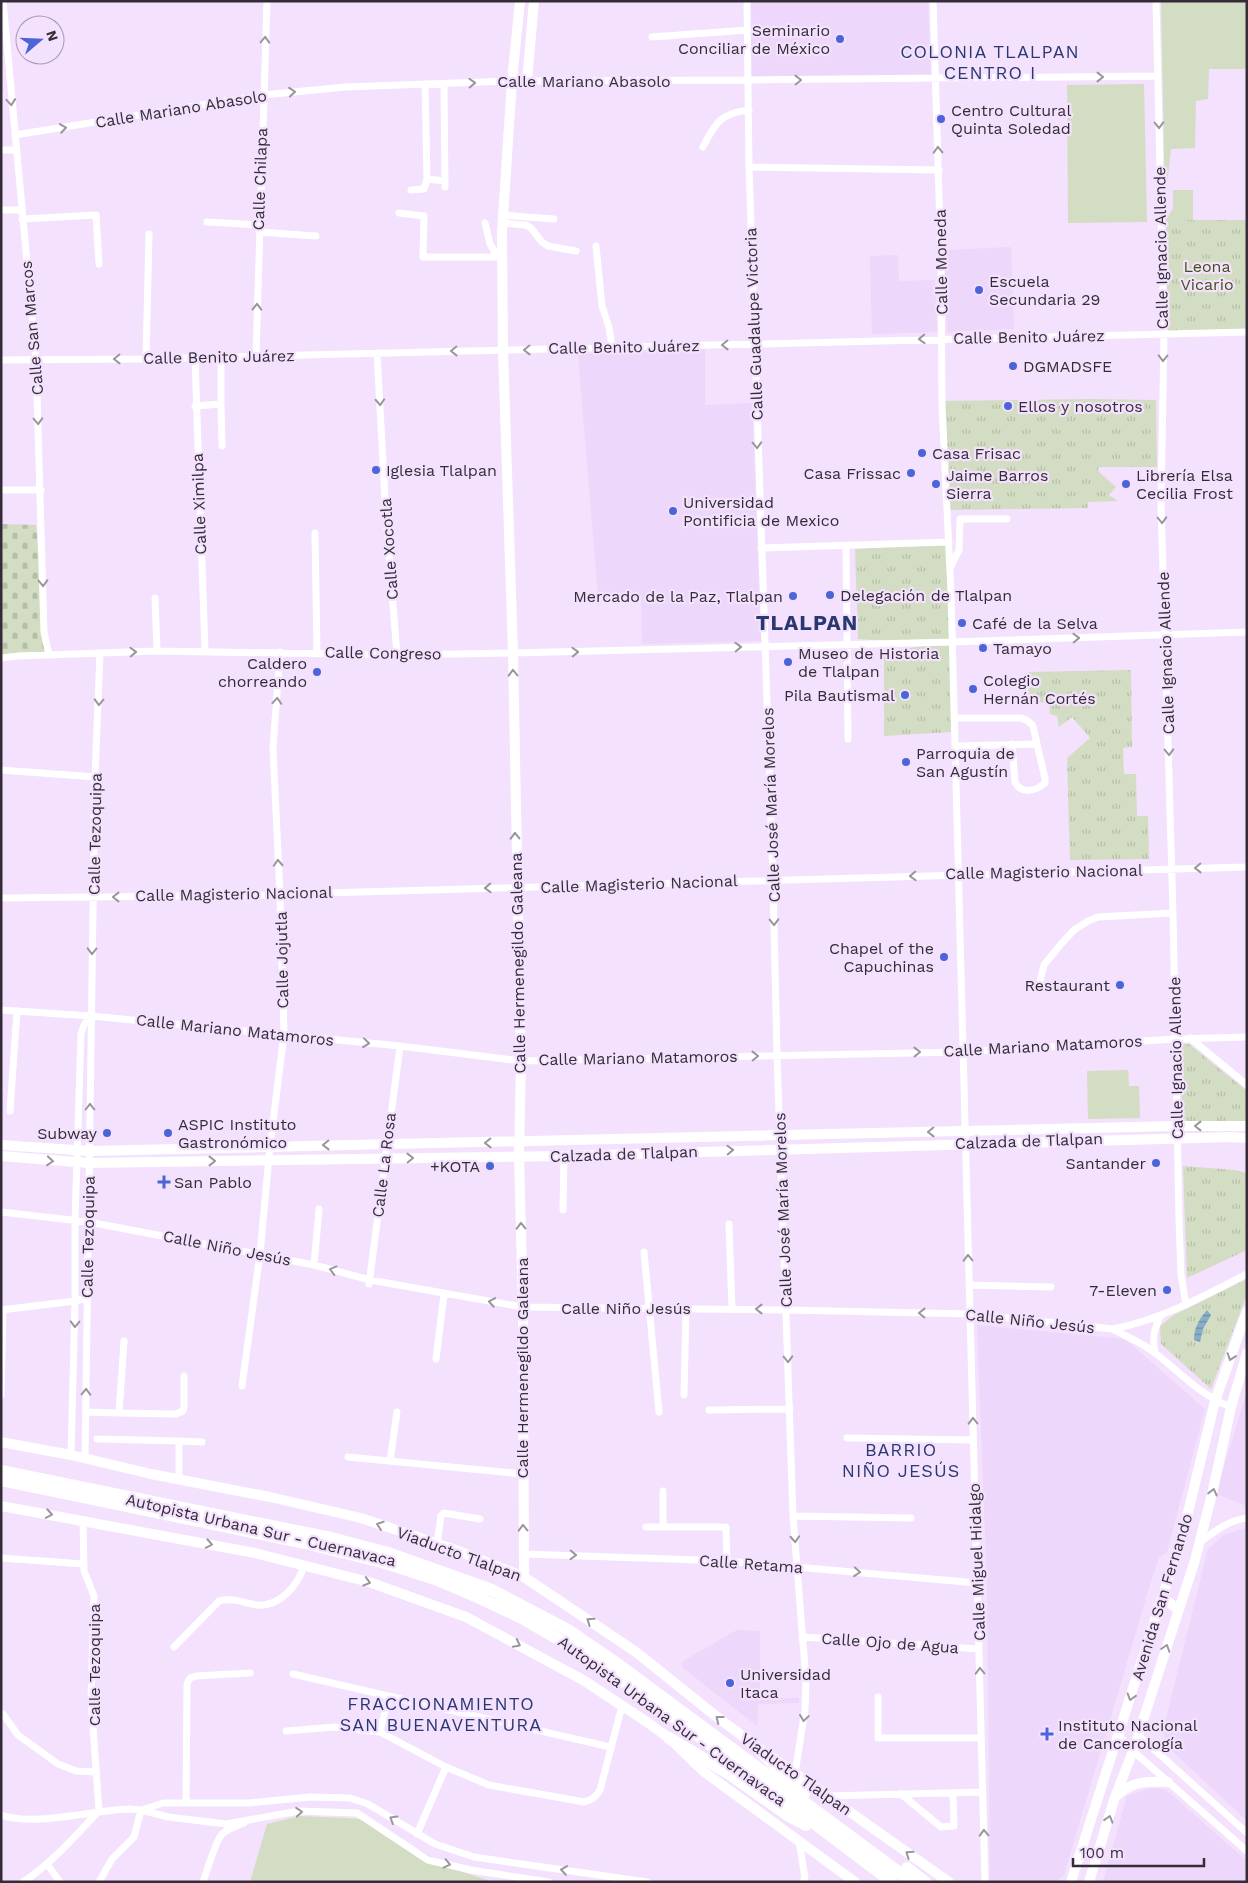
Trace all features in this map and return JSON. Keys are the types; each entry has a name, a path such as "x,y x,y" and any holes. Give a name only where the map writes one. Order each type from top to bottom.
{"highway":[{"name":"Viaducto Tlalpan","path":"1,1472 331,1538 388,1553 492,1590 568,1630 605,1655 838,1828 909,1878"},
{"name":"Autopista Urbana Sur - Cuernavaca","path":"1,1472 308,1537 369,1552 438,1573 485,1591 567,1631 601,1652 909,1878"},
{"name":"Autopista Urbana Sur - Cuernavaca","path":"1,1480 295,1541 382,1562 473,1595 522,1618 591,1658 675,1718 892,1882"},
{"name":"Viaducto Tlalpan","path":"1,1484 375,1564 413,1575 490,1607 521,1621 601,1669 826,1834 887,1882"},
{"path":"669,1738 728,1773 788,1816 826,1834"},
{"path":"754,1745 838,1828"},
{"path":"858,1860 880,1882"},
{"path":"909,1878 925,1882"}],"main road":[{"path":"520,2 526,5 534,2 527,80"},
{"name":"Calle Hermenegildo Galeana","path":"520,2 512,81 500,257 513,653 516,888 521,1061 520,1157 523,1308 522,1474 524,1577"},
{"path":"517,25 528,22 532,26"},
{"name":"Calle Mariano Abasolo","path":"512,81 527,80"},
{"name":"Calzada de Tlalpan","path":"1,1145 90,1151 1177,1126 1247,1126"},
{"name":"Calzada de Tlalpan","path":"1,1156 77,1163 520,1157 1177,1137 1231,1136 1247,1138"},
{"name":"Avenida San Fernando","path":"1071,1882 1184,1529 1215,1401 1247,1310"},
{"name":"Avenida San Fernando","path":"1089,1882 1115,1797 1133,1751 1179,1610 1199,1543 1231,1407 1247,1353"},
{"path":"1209,1427 1211,1431 1218,1434 1227,1427"},
{"name":"Viaducto Tlalpan","path":"1,1442 72,1455 151,1474 270,1497 361,1518 524,1577 636,1652 754,1745 949,1882"},
{"path":"1,1506 255,1553 369,1582 466,1617 583,1680 622,1706 669,1738 704,1771 856,1882"},
{"path":"1162,1598 1179,1610"},
{"path":"1115,1797 1125,1787 1141,1782 1168,1782"}],"street":[{"name":"Calle San Marcos","path":"3,1 36,360 44,632 49,655"},
{"name":"Calle Chilapa","path":"256,356 267,1"},
{"name":"Calle Guadalupe Victoria","path":"747,1 749,167 765,646"},
{"name":"Calle Moneda","path":"933,1 943,339 942,406 952,642"},
{"name":"Calle Ignacio Allende","path":"1156,1 1164,334 1161,504 1172,869 1181,1274 1186,1305"},
{"path":"652,36 748,30"},
{"name":"Calle Mariano Abasolo","path":"527,80 1158,76"},
{"name":"Calle Mariano Abasolo","path":"15,135 263,95 345,87 512,81"},
{"path":"411,190 424,189 427,179 425,84"},
{"path":"427,179 445,184 444,84"},
{"path":"704,147 720,120 729,114 749,110"},
{"path":"1,150 16,150"},
{"path":"749,167 939,170"},
{"path":"1,210 22,210"},
{"path":"399,213 424,216 423,257 500,257"},
{"path":"22,218 96,215 99,264"},
{"path":"503,219 554,219"},
{"path":"503,219 526,225 548,246 576,251"},
{"path":"208,222 316,236"},
{"path":"485,223 490,244 500,257"},
{"path":"146,359 149,234"},
{"path":"596,246 602,306 609,327 612,347"},
{"name":"Calle Benito Juárez","path":"1,360 146,359 1247,332"},
{"name":"Calle Xocotla","path":"377,353 386,517 397,655"},
{"name":"Calle Ximilpa","path":"195,357 195,406 205,651"},
{"path":"222,357 222,446"},
{"path":"195,406 221,404"},
{"path":"1,490 41,490"},
{"path":"949,569 959,550 960,519 1007,519"},
{"path":"315,533 318,652"},
{"path":"761,548 949,542"},
{"path":"846,546 848,739"},
{"path":"155,598 158,651"},
{"name":"Calle Congreso","path":"1,658 158,651 318,652 397,655 513,653 1165,636 1247,632"},
{"name":"Calle Miguel Hidalgo","path":"952,642 985,1882"},
{"name":"Calle José María Morelos","path":"765,646 793,1516 806,1681 805,1710 796,1773"},
{"name":"Calle Jojutla","path":"242,1386 260,1254 270,1146 284,1034 273,748 280,652"},
{"name":"Calle Tezoquipa","path":"85,1458 95,776 100,653"},
{"path":"954,718 1021,718 1028,721 1033,726 1045,783 1029,790 1018,787 1015,782 1012,744"},
{"path":"955,746 1036,744"},
{"path":"1,770 95,776"},
{"name":"Calle Magisterio Nacional","path":"1,898 280,896 958,874 1247,867"},
{"path":"1038,989 1044,965 1074,930 1088,921 1098,918 1173,913"},
{"name":"Calle Mariano Matamoros","path":"1,1010 91,1016 284,1034 521,1061 963,1052 1190,1038 1247,1037"},
{"path":"10,1111 17,1011"},
{"name":"Calle Tezoquipa","path":"72,1455 75,1220 81,1034 84,1025 91,1016"},
{"path":"1190,1038 1247,1085"},
{"name":"Calle La Rosa","path":"369,1282 400,1046"},
{"path":"563,1210 564,1156"},
{"path":"314,1266 319,1209"},
{"name":"Calle Niño Jesús","path":"1,1212 89,1222 260,1254 314,1266 369,1282 523,1308 732,1309 971,1314 1113,1329 1136,1325 1160,1317 1247,1274"},
{"path":"729,1224 732,1309"},
{"path":"644,1252 659,1412"},
{"path":"969,1285 1051,1287"},
{"path":"436,1360 444,1294"},
{"path":"1,1395 2,1310 75,1302 88,1298"},
{"path":"684,1394 686,1309"},
{"path":"1155,1353 1153,1333 1160,1317"},
{"path":"1113,1329 1155,1353 1215,1401 1231,1407"},
{"path":"119,1413 124,1341"},
{"path":"86,1412 180,1413 184,1407 184,1376"},
{"path":"709,1410 790,1409"},
{"path":"390,1461 397,1412"},
{"path":"848,1438 973,1440"},
{"path":"97,1440 202,1442"},
{"path":"179,1442 179,1479"},
{"path":"348,1456 522,1474"},
{"path":"663,1490 663,1527"},
{"path":"436,1544 444,1513 480,1519"},
{"path":"793,1516 910,1518"},
{"path":"1199,1543 1218,1528 1238,1519 1247,1518"},
{"name":"Calle Tezoquipa","path":"83,1520 84,1571 94,1596 91,1698 99,1811"},
{"path":"646,1527 726,1527 727,1561"},
{"name":"Calle Retama","path":"524,1554 727,1561 977,1583"},
{"path":"1,1558 84,1564"},
{"path":"174,1648 219,1601 228,1598 259,1605 274,1602 292,1588 301,1576 304,1566"},
{"name":"Calle Ojo de Agua","path":"802,1636 979,1649"},
{"path":"186,1803 188,1684 190,1678 196,1676 250,1674"},
{"path":"293,1674 610,1747"},
{"path":"380,1732 389,1696"},
{"path":"878,1697 878,1738 981,1738"},
{"path":"286,1731 335,1727 380,1732 446,1767 489,1784 584,1802 597,1796 600,1790 622,1706"},
{"path":"3,1714 18,1735 58,1764 76,1771 96,1772"},
{"path":"1119,1735 1133,1751 1247,1852"},
{"path":"1138,1735 1247,1833"},
{"path":"417,1834 446,1767"},
{"path":"827,1796 983,1792"},
{"path":"901,1794 942,1827 954,1826 953,1793"},
{"path":"141,1810 163,1803 250,1803 310,1797 350,1798 368,1804 435,1844 474,1857 646,1882"},
{"path":"1,1815 28,1820 129,1809 141,1810 156,1815 226,1824 299,1811 357,1813 428,1860 471,1870 549,1882"},
{"path":"99,1882 112,1860 134,1837 141,1810"},
{"path":"23,1882 47,1864 99,1811"},
{"path":"202,1882 221,1835 251,1819"},
{"path":"799,1842 805,1877 802,1882"},
{"path":"47,1864 60,1882"}],"shaded area":[{"name":"Seminario Conciliar de México","path":"750,1 928,1 931,77 750,78"},
{"name":"Escuela Secundaria 29","path":"1011,247 1014,329 947,332 945,250"},
{"path":"898,255 899,281 935,280 937,332 872,334 870,256"},
{"name":"Universidad Pontificia de Mexico","path":"705,349 705,405 752,403 761,641 642,644 641,595 598,596 578,354"},
{"path":"977,1325 1125,1339 1205,1409 1167,1552 1159,1558 1152,1578 1064,1875 1055,1882 990,1882 987,1585"},
{"path":"1247,1391 1247,1506 1216,1494"},
{"path":"1247,1529 1247,1821 1167,1746 1163,1731 1208,1549 1224,1535"},
{"name":"Universidad Itaca","path":"737,1630 760,1631 760,1698 799,1698 799,1703 758,1704 757,1726 682,1667 683,1661"},
{"path":"1150,1788 1165,1789 1247,1861 1247,1882 1103,1882 1127,1796"}],"green space":[{"path":"1161,1 1247,1 1247,69 1209,69 1208,99 1196,101 1195,148 1171,149 1163,225 1164,148"},
{"path":"1144,84 1147,222 1068,223 1067,85"},
{"path":"1173,190 1193,190 1193,222 1163,227 1173,208"},
{"name":"Leona Vicario","path":"1166,220 1247,220 1247,329 1167,331"},
{"path":"1156,400 1157,467 1099,467 1098,471 1116,487 1109,495 1118,501 1088,502 1088,508 948,510 942,401"},
{"path":"1,524 36,525 47,655 1,658"},
{"path":"948,543 950,641 900,642 858,639 855,549"},
{"path":"950,643 951,732 884,736 884,651"},
{"path":"1131,670 1132,747 1123,748 1124,774 1136,774 1137,816 1148,816 1149,859 1070,860 1067,758 1090,738 1072,717 1059,727 1057,716 1050,714 1049,702 1029,703 1028,672"},
{"path":"1182,1044 1189,1044 1247,1091 1247,1123 1181,1124"},
{"path":"1128,1070 1129,1086 1139,1086 1140,1118 1088,1119 1087,1071"},
{"path":"1183,1166 1235,1170 1247,1173 1247,1250 1187,1278"},
{"path":"1247,1279 1247,1294 1211,1389 1161,1344 1160,1326 1174,1315"},
{"path":"300,1816 365,1819 451,1868 493,1882 250,1882 267,1824"}],"water":[{"path":"1207,1310 1211,1315 1203,1329 1200,1342 1194,1340 1195,1332 1199,1320"}],"place":[{"name":"Seminario Conciliar de México","path":"840,39"},
{"name":"Centro Cultural Quinta Soledad","path":"941,119"},
{"name":"Escuela Secundaria 29","path":"979,290"},
{"name":"DGMADSFE","path":"1013,366"},
{"name":"Ellos y nosotros","path":"1008,406"},
{"name":"Casa Frisac","path":"922,453"},
{"name":"Iglesia Tlalpan","path":"376,470"},
{"name":"Casa Frissac","path":"911,473"},
{"name":"Jaime Barros Sierra","path":"936,484"},
{"name":"Librería Elsa Cecilia Frost","path":"1126,484"},
{"name":"Universidad Pontificia de Mexico","path":"673,511"},
{"name":"Delegación de Tlalpan","path":"830,595"},
{"name":"Mercado de la Paz, Tlalpan","path":"793,596"},
{"name":"Café de la Selva","path":"962,623"},
{"name":"Tamayo","path":"983,648"},
{"name":"Museo de Historia de Tlalpan","path":"788,662"},
{"name":"Caldero chorreando","path":"317,672"},
{"name":"Colegio Hernán Cortés","path":"973,689"},
{"name":"Pila Bautismal","path":"905,695"},
{"name":"Parroquia de San Agustín","path":"906,762"},
{"name":"Chapel of the Capuchinas","path":"944,957"},
{"name":"Restaurant","path":"1120,985"},
{"name":"Subway","path":"107,1133"},
{"name":"ASPIC Instituto Gastronómico","path":"168,1133"},
{"name":"Santander","path":"1156,1163"},
{"name":"+KOTA","path":"490,1166"},
{"name":"San Pablo","path":"164,1182"},
{"name":"7-Eleven","path":"1167,1290"},
{"name":"Universidad Itaca","path":"730,1683"},
{"name":"Instituto Nacional de Cancerología","path":"1047,1734"}],"district":[{"name":"COLONIA TLALPAN CENTRO I","path":"990,61"},
{"name":"TLALPAN","path":"807,622"},
{"name":"BARRIO NIÑO JESÚS","path":"901,1459"},
{"name":"FRACCIONAMIENTO SAN BUENAVENTURA","path":"441,1714"}]}
